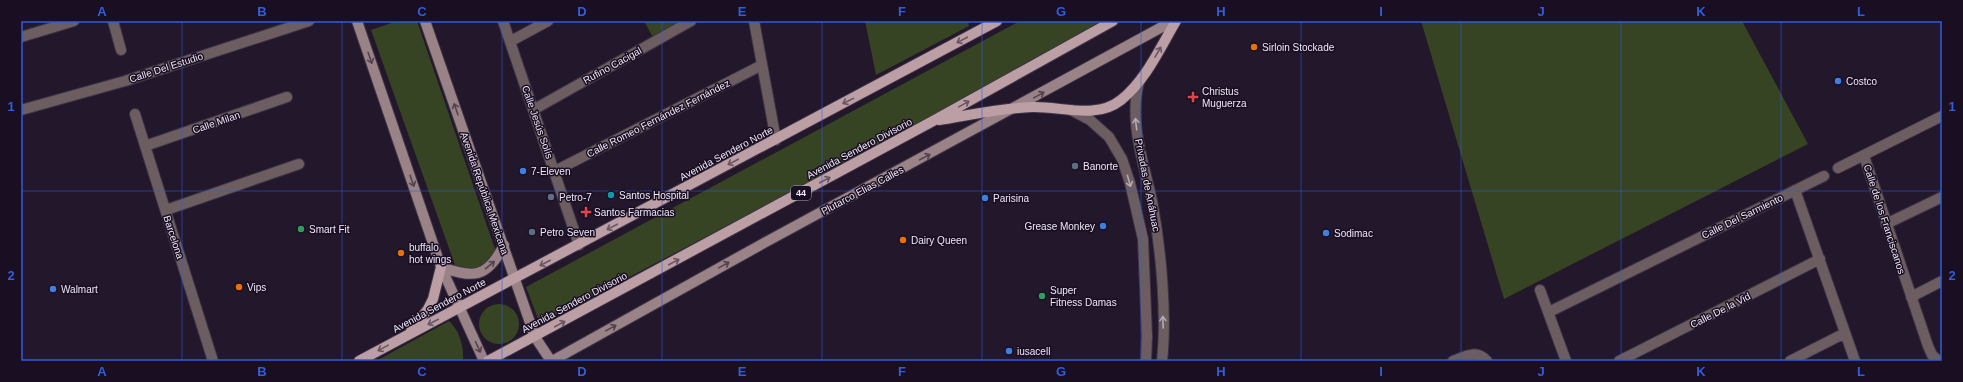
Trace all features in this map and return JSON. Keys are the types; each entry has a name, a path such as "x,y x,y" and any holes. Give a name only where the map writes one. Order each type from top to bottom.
{"main road":[{"path":"357,21 441,267 484,361"},
{"name":"Avenida República Mexicana","path":"425,21 535,337 552,361"},
{"name":"Avenida Sendero Norte","path":"359,361 514,278 580,245 997,21"},
{"name":"Avenida Sendero Divisorio","path":"488,361 933,121 1113,21"},
{"name":"Plutarco Elias Calles","path":"552,361 764,243 1173,21"},
{"path":"933,121 1013,109 1044,107 1071,110 1090,110 1105,108 1120,101 1139,82 1176,21"},
{"path":"441,267 462,274 476,273 495,262 504,245"},
{"path":"407,335 428,309 433,299 441,267"}],"street":[{"path":"21,37 74,21"},
{"path":"113,21 121,50"},
{"name":"Calle Del Estudio","path":"21,110 125,81 309,21"},
{"name":"Calle Jesús Solís","path":"503,21 580,245"},
{"path":"511,41 548,21"},
{"name":"Rufino Cacigal","path":"533,110 691,21"},
{"path":"754,21 776,140"},
{"name":"Calle Romeo Fernández Fernández","path":"555,171 762,64"},
{"name":"Privadas de Anáhuac","path":"1139,82 1135,98 1139,145 1158,235 1163,309 1164,343 1162,361"},
{"name":"Calle Milan","path":"145,146 287,97"},
{"name":"Privadas de Anáhuac","path":"1071,110 1100,128 1116,148 1122,159 1130,183 1143,239 1147,336 1146,361"},
{"name":"Barcelona","path":"135,114 213,361"},
{"name":"Calle de los Franciscanos","path":"1939,361 1932,355 1928,346 1864,156 1942,116"},
{"path":"1838,168 1864,156"},
{"path":"166,210 299,164"},
{"path":"1795,190 1824,176"},
{"name":"Calle Del Sarmiento","path":"1549,312 1795,190 1855,361"},
{"path":"1886,224 1942,197"},
{"path":"1143,239 1158,235"},
{"name":"Calle De la Vid","path":"1619,361 1820,259"},
{"path":"1911,297 1942,281"},
{"path":"1540,290 1566,361"},
{"path":"1790,361 1845,333"},
{"path":"1453,361 1471,354 1478,354 1487,361"}],"green space":[{"path":"397,21 417,21 496,252 489,262 480,267 459,269 455,265 371,30"},
{"path":"644,21 689,21 654,39"},
{"path":"865,21 968,21 969,26 876,75"},
{"path":"1020,21 1102,21 880,145 540,324 526,287"},
{"path":"1421,21 1742,21 1808,144 1504,299"},
{"path":"499,304 513,310 519,324 513,338 499,344 485,338 479,324 485,310"},
{"path":"449,321 456,329 460,338 463,349 463,359 459,361 376,361"}],"place":[{"name":"Sirloin Stockade","path":"1254,47"},
{"name":"Costco","path":"1838,81"},
{"name":"Christus Muguerza","path":"1193,97"},
{"name":"Banorte","path":"1075,166"},
{"name":"7-Eleven","path":"523,171"},
{"name":"Santos Hospital","path":"611,195"},
{"name":"Petro-7","path":"551,197"},
{"name":"Parisina","path":"985,198"},
{"name":"Santos Farmacias","path":"586,212"},
{"name":"Grease Monkey","path":"1103,226"},
{"name":"Smart Fit","path":"301,229"},
{"name":"Petro Seven","path":"532,232"},
{"name":"Sodimac","path":"1326,233"},
{"name":"Dairy Queen","path":"903,240"},
{"name":"buffalo hot wings","path":"401,253"},
{"name":"Vips","path":"239,287"},
{"name":"Walmart","path":"53,289"},
{"name":"Super Fitness Damas","path":"1042,296"},
{"name":"iusacell","path":"1009,351"}]}
